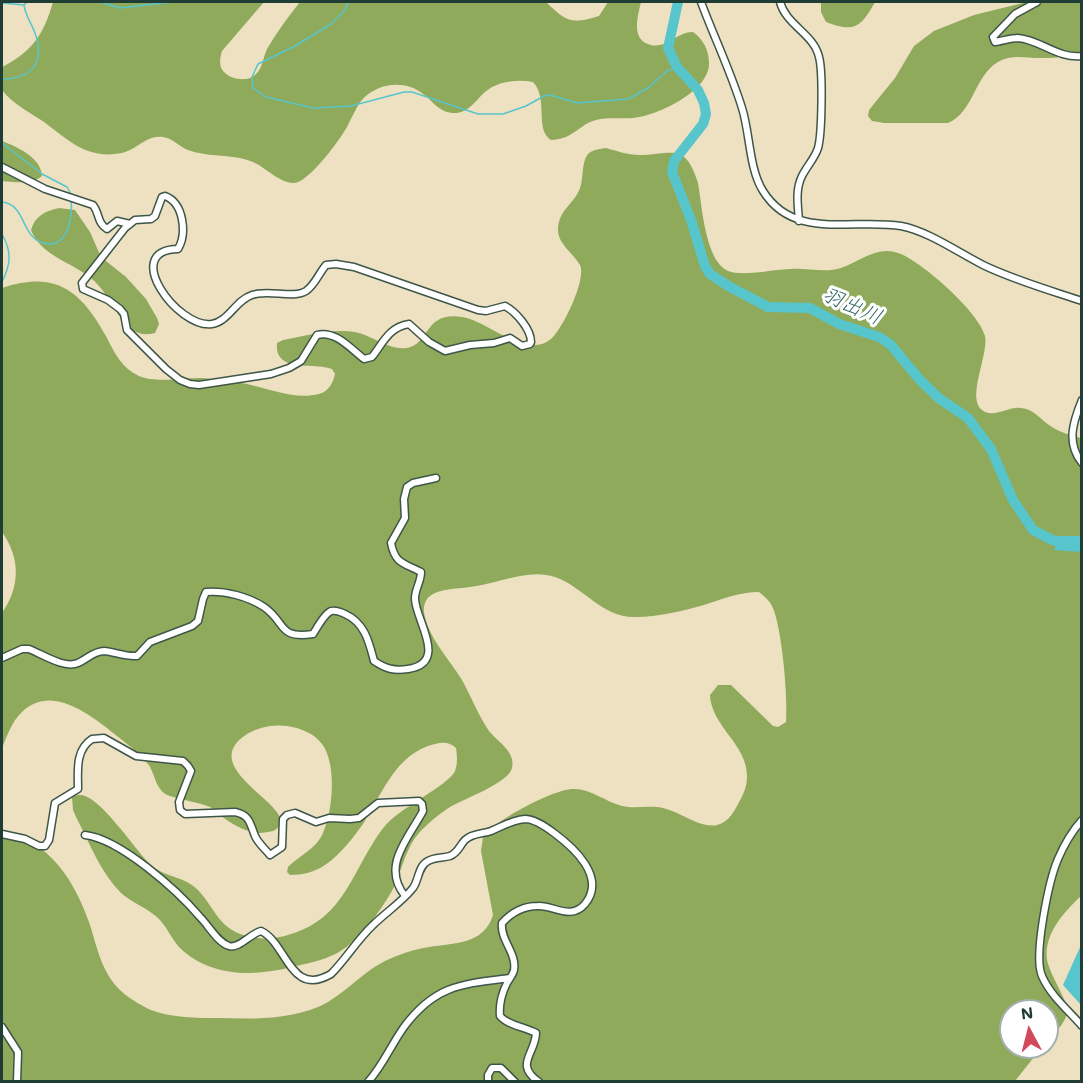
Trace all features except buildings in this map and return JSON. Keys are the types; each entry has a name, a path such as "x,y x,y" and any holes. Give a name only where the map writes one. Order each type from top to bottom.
{"street":[{"path":"701,2 741,106 757,178 763,191 784,214 799,221 832,225 866,223 904,227 922,233 986,266 1082,301"},
{"path":"780,2 788,18 811,41 818,53 821,76 820,139 817,152 802,177 797,192 799,221"},
{"path":"1037,2 1015,14 998,30 993,37 995,42 1017,38 1071,57 1082,56"},
{"path":"2,167 45,189 93,205 98,212 100,223 107,229 117,221 130,224"},
{"path":"162,197 171,198 177,204 181,212 183,238 181,245 178,249 169,249 154,258 153,274 180,312 201,323 217,323 250,295 268,292 286,294 305,292 326,265 336,264 354,267 478,310 486,311 505,306 513,310 528,330 531,342 522,346 510,338 445,351 429,342 409,324 399,326 389,333 372,357 364,359 333,335 325,333 317,335 301,361 289,368 271,374 199,385 190,384 180,380 166,369 127,330 120,309 108,300 83,289 82,283 130,224 135,220 151,219 155,216 162,197"},
{"path":"1082,400 1072,429 1073,450 1082,463"},
{"path":"2,658 22,649 28,649 70,665 96,652 105,651 127,657 137,656 150,642 192,626 198,621 206,592 218,591 263,606 286,632 291,634 313,634 331,611 350,616 366,633 374,661 390,670 415,668 425,660 428,652 426,630 414,597 421,579 421,572 401,563 396,558 391,543 405,518 404,499 407,487 413,483 436,478"},
{"path":"2,834 45,846 49,840 55,803 78,789 78,758 82,748 92,739 104,738 136,756 183,761 191,771 178,802 180,810 185,814 244,813 252,823 255,836 261,846 270,855 282,847 284,819 291,813 316,822 329,818 350,819 359,818 378,803 419,801 423,812 394,866 395,877 405,896"},
{"path":"85,835 95,836 112,844 136,860 181,897 220,941 230,947 239,946 253,933 261,931 273,940 289,966 307,979 322,979 331,974 372,926 415,885 423,864 430,859 450,856 457,852 465,840 471,836 490,831 512,821 529,819 573,847 588,868 591,884 587,901 580,908 573,911 556,911 538,906 525,908 511,914 502,923 501,927 513,959 514,970 501,1001 500,1016 505,1022 525,1027 536,1033 536,1041 527,1062 527,1068 531,1076 539,1082"},
{"path":"1082,820 1074,829 1056,862 1038,947 1041,974 1047,986 1082,1026"},
{"path":"368,1082 389,1054 403,1028 432,997 472,983 510,978"},
{"path":"2,1027 18,1052 17,1082"},
{"path":"488,1082 488,1075 492,1068 501,1068 515,1082"}],"green space":[{"path":"53,2 264,2 222,51 221,68 228,75 240,79 253,77 258,72 267,49 300,2 546,2 564,17 575,21 599,16 608,2 641,2 637,26 639,37 643,41 655,46 667,43 682,34 693,32 705,45 709,63 707,73 701,83 692,92 668,107 633,118 596,120 571,135 551,140 543,129 540,97 533,82 514,81 496,85 485,92 469,108 457,113 442,110 416,89 408,86 382,87 374,90 361,101 326,157 304,179 293,183 282,180 249,161 191,151 167,138 154,137 122,153 87,151 15,103 2,90 2,67 21,55 35,41 41,33"},
{"path":"821,2 875,2 861,22 856,26 844,27 826,22 821,12"},
{"path":"1027,2 1081,2 1081,53 1054,58 1015,57 998,62 984,76 963,111 948,123 884,123 872,121 868,116 869,110 895,78 914,46 934,31 974,15"},
{"path":"2,141 33,158 41,169 42,176 28,182 2,181"},
{"path":"606,148 635,155 676,153 688,161 698,183 709,245 720,265 728,271 742,273 791,269 835,269 885,251 893,251 911,259 962,302 981,326 985,344 976,396 982,410 996,413 1016,408 1026,409 1055,429 1081,438 1081,896 1055,926 1047,954 1050,970 1067,1007 1064,1022 1059,1028 1059,999 999,999 999,1059 1032,1059 1015,1081 2,1081 2,831 34,844 58,865 77,893 107,973 128,997 151,1010 176,1016 256,1018 294,1014 318,1007 385,961 418,949 467,941 483,932 493,915 481,851 483,837 512,814 539,800 574,789 592,793 622,806 663,808 693,821 712,826 721,824 729,818 737,806 746,785 746,766 736,745 716,716 710,695 718,685 731,685 773,726 778,727 786,722 785,680 779,629 776,616 768,600 759,592 752,592 670,613 644,617 624,616 613,613 555,577 534,574 441,591 431,595 425,602 425,616 429,629 462,680 481,719 509,752 513,762 512,768 503,779 450,807 422,830 411,844 395,885 375,916 350,944 323,959 277,970 247,973 218,969 191,957 179,947 159,919 125,897 108,877 77,819 73,810 72,797 83,795 100,806 153,867 192,885 229,928 246,936 275,938 310,926 336,904 384,827 400,812 451,777 457,765 456,748 453,746 446,743 435,744 410,756 392,776 351,840 331,861 317,870 290,875 287,872 288,867 312,848 323,833 329,813 332,788 330,763 322,744 315,737 297,728 277,725 256,730 247,734 233,748 232,761 240,775 277,812 281,822 275,830 261,833 251,832 237,826 210,807 165,794 159,787 151,768 139,754 98,721 66,703 43,701 32,704 15,720 2,748 2,613 12,593 16,573 13,552 2,532 2,288 21,283 38,282 53,284 65,289 87,308 116,355 124,365 139,376 161,380 202,378 225,380 301,396 322,393 330,386 335,374 332,369 325,367 297,365 282,359 278,353 277,343 283,340 319,333 346,331 361,334 394,347 407,348 420,341 434,323 450,316 472,320 518,342 530,345 541,344 551,339 561,326 580,281 580,265 564,245 558,231 563,212 580,188 586,156 593,151"},
{"path":"59,208 75,210 90,232 101,257 126,277 146,299 159,324 155,333 144,334 133,330 121,319 103,291 92,279 49,252 36,239 31,230 35,221 45,213"}],"water":[{"path":"1060,536 1081,536 1081,552 1054,550"},
{"path":"1081,945 1081,1005 1063,985"}],"waterway":[{"path":"2,3 24,5 27,2"},
{"path":"100,2 120,8 172,2"},
{"path":"349,2 345,10 331,24 295,46 258,64 252,77 253,88 266,97 313,108 351,106 412,92 478,114 503,114 550,95 577,103 628,99 648,88 667,71 677,67"},
{"name":"羽出川","path":"678,2 668,48 677,67 698,90 706,114 703,124 674,161 672,172 691,220 705,266 710,274 768,307 810,308 839,324 879,337 890,344 920,380 940,399 968,418 991,449 1013,500 1033,530 1052,540 1082,546"},
{"path":"2,79 27,73 36,62 38,46 24,5"},
{"path":"2,143 42,174 67,187 71,194"},
{"path":"2,202 15,208 36,240 51,244 63,237 67,230 70,222 71,199"},
{"path":"2,234 9,258 2,282"}]}
